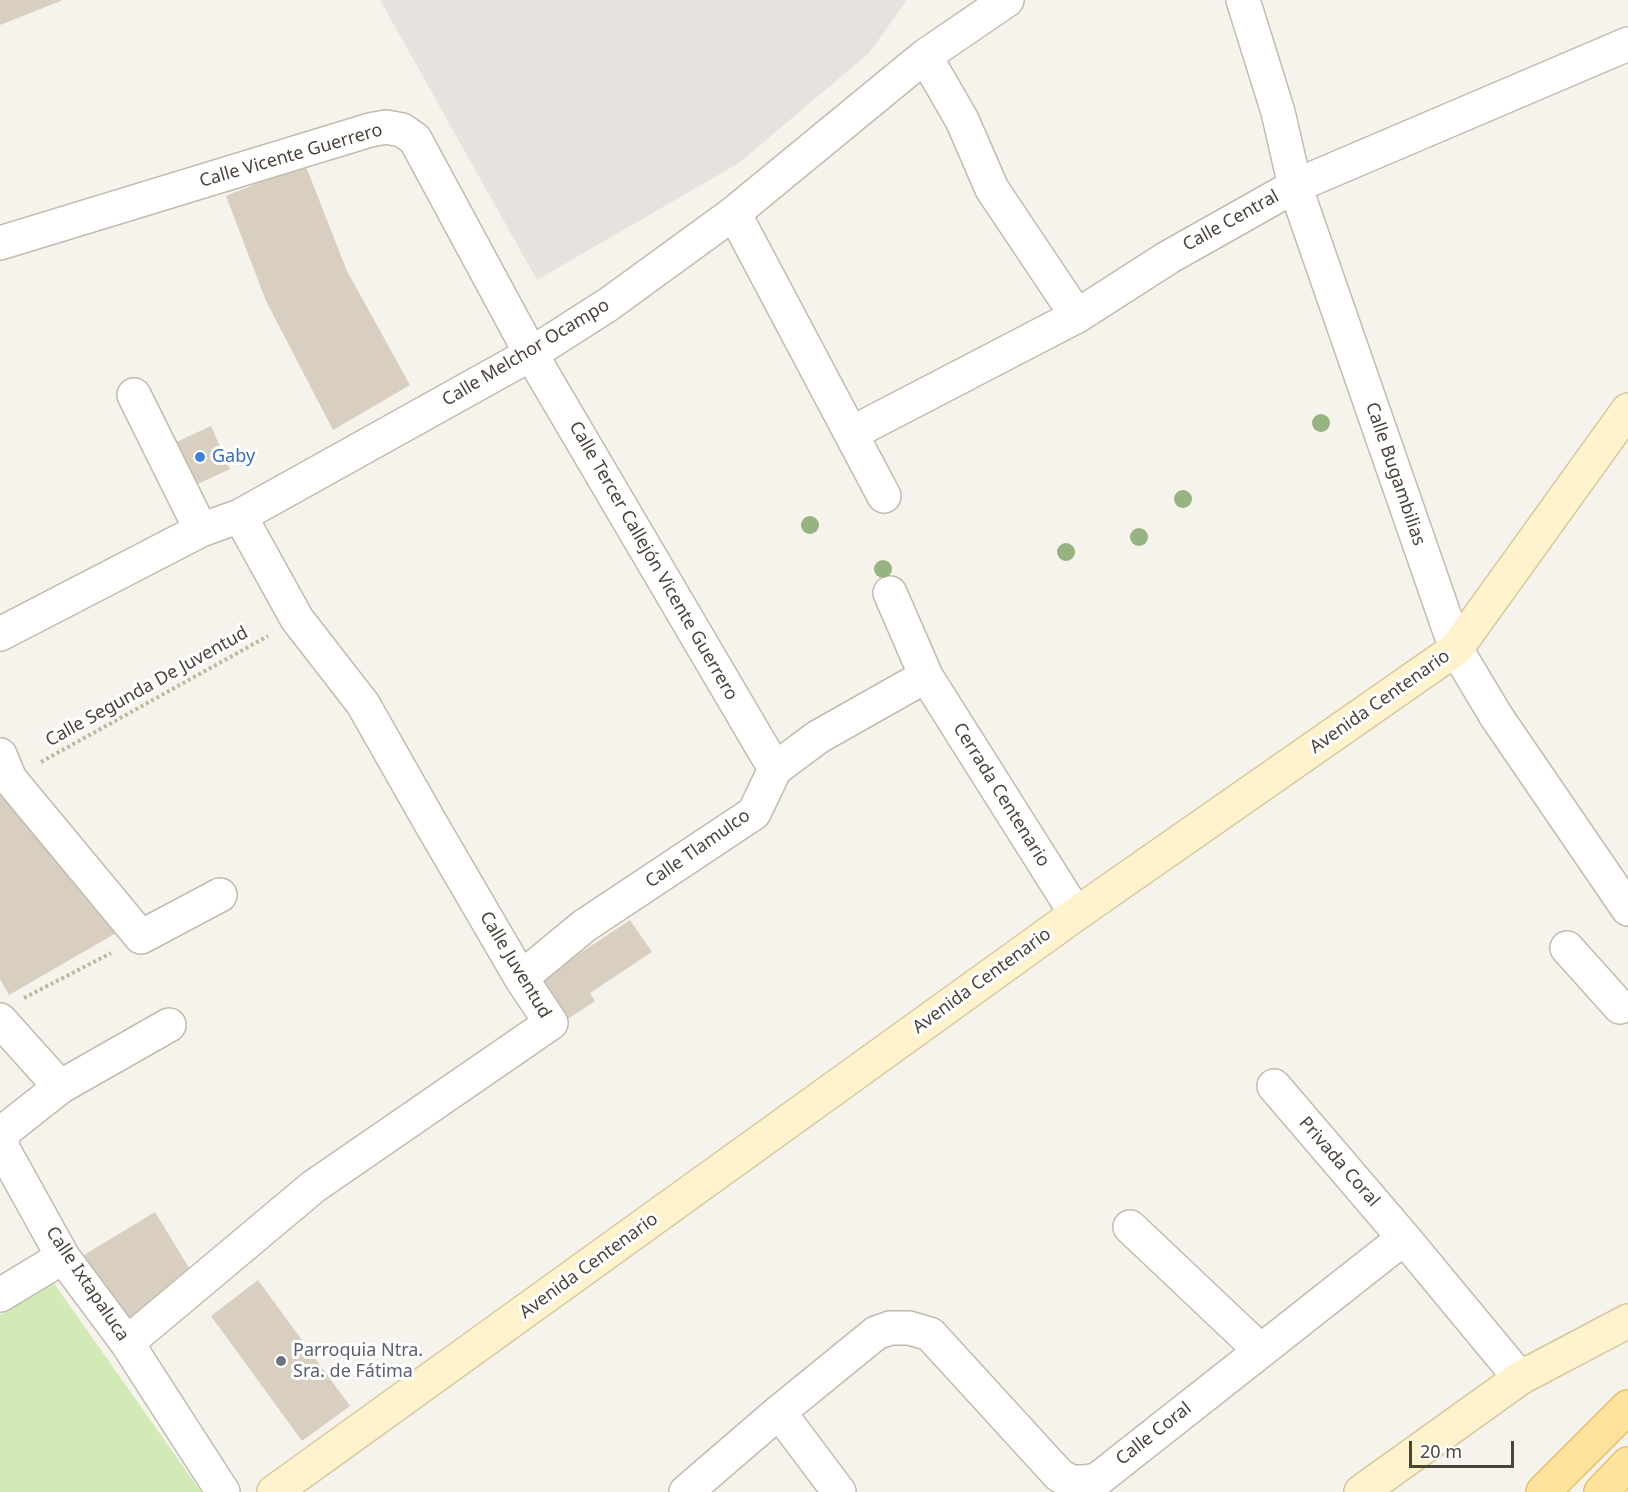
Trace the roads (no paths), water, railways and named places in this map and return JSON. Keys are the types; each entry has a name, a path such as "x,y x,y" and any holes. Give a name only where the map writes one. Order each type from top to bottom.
{"main road":[{"name":"Avenida Centenario","path":"274,1492 1076,914 1456,649 1628,410"},
{"path":"1361,1492 1520,1378 1628,1321"},
{"path":"1543,1492 1628,1407"},
{"path":"1601,1492 1628,1464"}],"street":[{"name":"Calle Melchor Ocampo","path":"0,634 201,530 240,516 531,354 609,304 734,213 926,56 1007,0"},
{"name":"Calle Bugambilias","path":"1243,0 1278,112 1295,186 1456,649 1496,716 1628,909"},
{"name":"Calle Central","path":"852,433 1077,316 1169,257 1295,186 1628,44"},
{"path":"926,56 962,120 992,189 1077,316"},
{"name":"Calle Vicente Guerrero","path":"0,243 370,130 386,127 402,130 415,140 531,354"},
{"path":"734,213 884,496"},
{"name":"Calle Tercer Callejón Vicente Guerrero","path":"531,354 776,769"},
{"path":"134,395 201,530"},
{"name":"Calle Juventud","path":"127,1343 313,1187 551,1023 521,978 363,704 297,619 240,516"},
{"name":"Cerrada Centenario","path":"890,593 926,676 1076,914"},
{"name":"Calle Tlamulco","path":"521,978 584,926 754,813 776,769 818,737 926,676"},
{"path":"5,767 141,937 220,895"},
{"path":"1567,948 1625,1008"},
{"path":"10,1010 60,1088"},
{"name":"Calle Ixtapaluca","path":"169,1025 60,1088 3,1132 2,1147 63,1257 127,1343 223,1492"},
{"name":"Privada Coral","path":"1274,1086 1404,1238"},
{"path":"1130,1227 1260,1350"},
{"path":"1404,1238 1520,1378"},
{"name":"Calle Coral","path":"686,1492 779,1412 876,1334 890,1328 909,1328 930,1334 1059,1475 1071,1482 1097,1479 1404,1238"},
{"path":"0,1295 63,1257"},
{"path":"779,1412 839,1492"}],"place":[{"name":"Gaby","path":"200,457"},
{"name":"Parroquia Ntra. Sra. de Fátima","path":"281,1361"}]}
